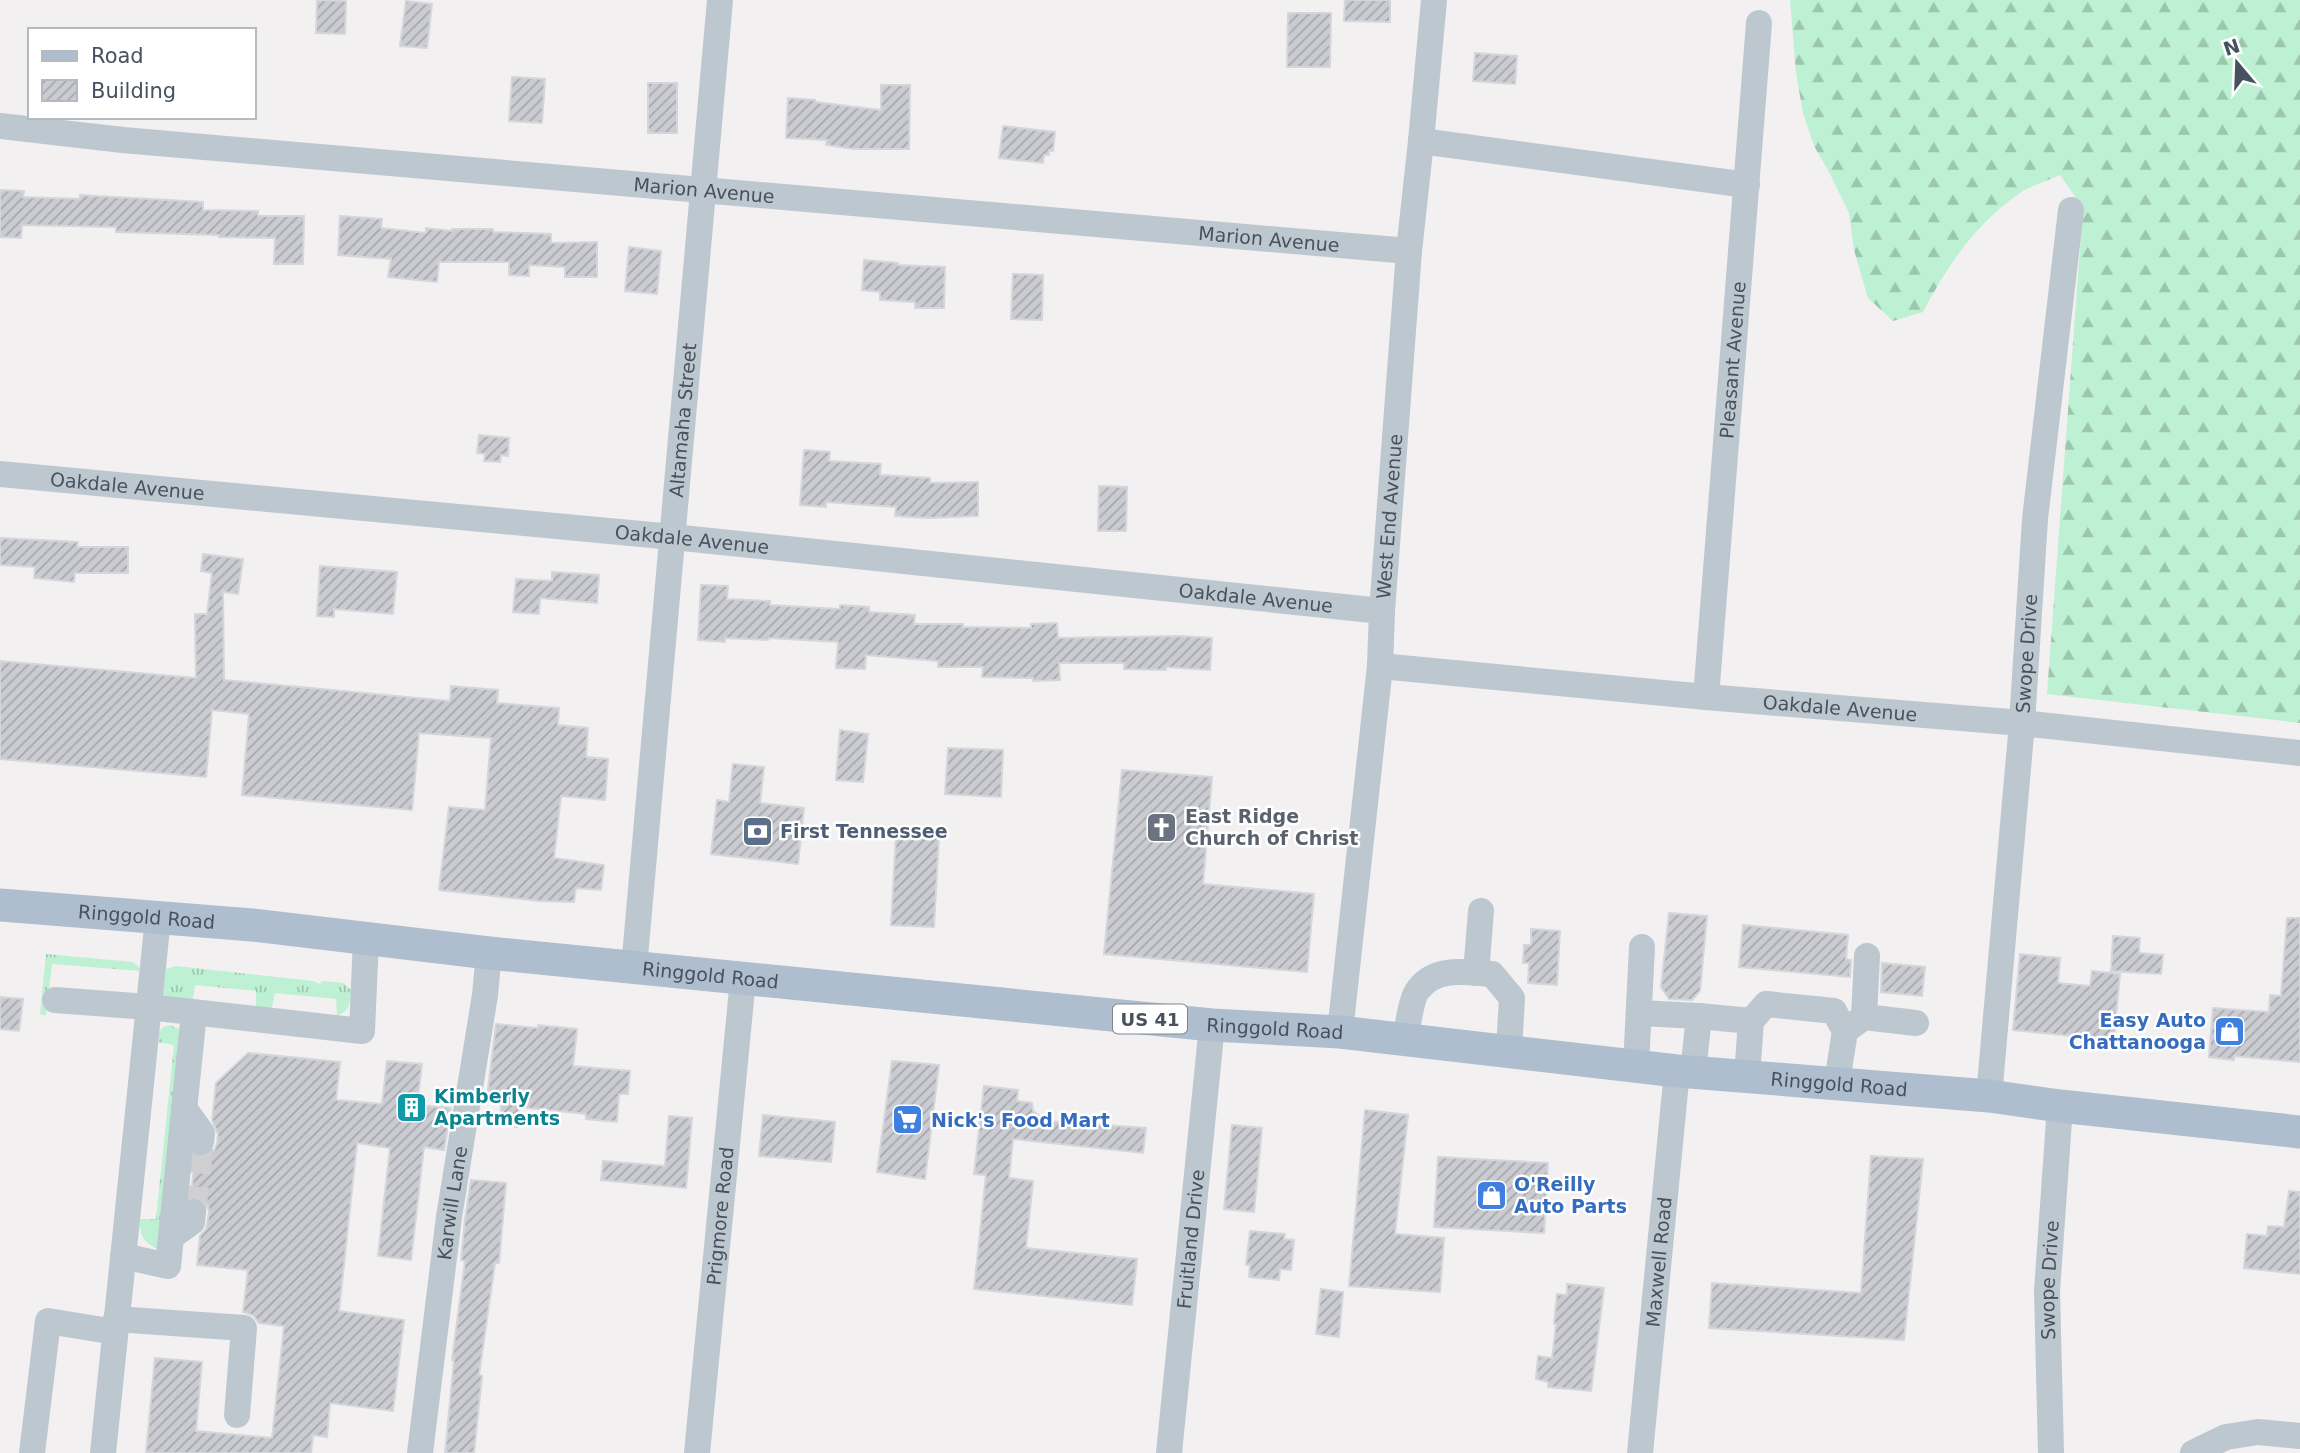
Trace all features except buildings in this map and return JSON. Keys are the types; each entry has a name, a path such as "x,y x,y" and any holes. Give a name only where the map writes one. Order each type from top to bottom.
{"main road":[{"name":"Ringgold Road","path":"0,905 252,925 743,979 1212,1025 1340,1032 1685,1071 1989,1096 2300,1132"}],"street":[{"name":"Altamaha Street","path":"634,968 720,0"},
{"name":"West End Avenue","path":"1340,1032 1380,666 1409,251 1434,0"},
{"name":"Pleasant Avenue","path":"1706,697 1759,23"},
{"name":"Marion Avenue","path":"0,126 123,140 1409,251"},
{"path":"1422,141 1747,185"},
{"name":"Swope Drive","path":"1989,1096 2022,723 2035,519 2071,210"},
{"name":"Oakdale Avenue","path":"0,474 673,537 1382,611"},
{"name":"Oakdale Avenue","path":"1380,666 2022,723 2300,753"},
{"path":"1476,973 1481,911"},
{"path":"103,1453 158,918"},
{"path":"55,1000 148,1007 362,1031 366,939"},
{"path":"1636,1066 1642,947"},
{"name":"Karwill Lane","path":"420,1453 449,1217 483,1008 489,953"},
{"path":"1837,1082 1855,1024 1867,956"},
{"path":"1405,1039 1417,990 1431,979 1449,971 1492,974 1512,998 1509,1051"},
{"name":"Prigmore Road","path":"697,1453 743,979"},
{"path":"1747,1076 1751,1021 1766,1004 1834,1011 1855,1024 1916,1023"},
{"path":"122,1256 168,1266 194,1013"},
{"path":"1639,1013 1751,1021"},
{"name":"Maxwell Road","path":"1640,1453 1685,1071 1699,1016"},
{"name":"Fruitland Drive","path":"1169,1453 1212,1025"},
{"name":"Swope Drive","path":"2051,1453 2046,1291 2060,1106"},
{"path":"184,1108 202,1133 201,1142"},
{"path":"171,1237 192,1222 193,1212"},
{"path":"32,1453 48,1321 244,1328 237,1415"},
{"path":"2193,1453 2226,1437 2258,1432 2300,1436"}],"green space":[{"path":"1790,0 2300,0 2300,723 2047,694 2083,208 2060,175 2025,190 2004,205 1964,246 1923,312 1893,321 1868,298 1854,250 1849,213 1814,146 1803,113 1796,73"},
{"path":"46,954 133,962 140,971 52,964 46,1015 40,1014"},
{"path":"176,966 313,981 320,984 323,981 343,983 351,990 350,1003 345,1011 337,1016 336,999 275,993 271,1011 256,1008 256,991 195,985 193,999 164,999 166,969"},
{"path":"170,1025 185,1032 158,1249 143,1237 140,1219 156,1219 174,1045 157,1042 160,1030"}],"tunnel":[{"path":"193,1212 201,1142"}],"place":[{"name":"East Ridge Church of Christ","path":"1162,827"},
{"name":"First Tennessee","path":"757,831"},
{"name":"Easy Auto Chattanooga","path":"2229,1031"},
{"name":"Kimberly Apartments","path":"411,1107"},
{"name":"Nick's Food Mart","path":"908,1120"},
{"name":"O'Reilly Auto Parts","path":"1491,1195"}]}
